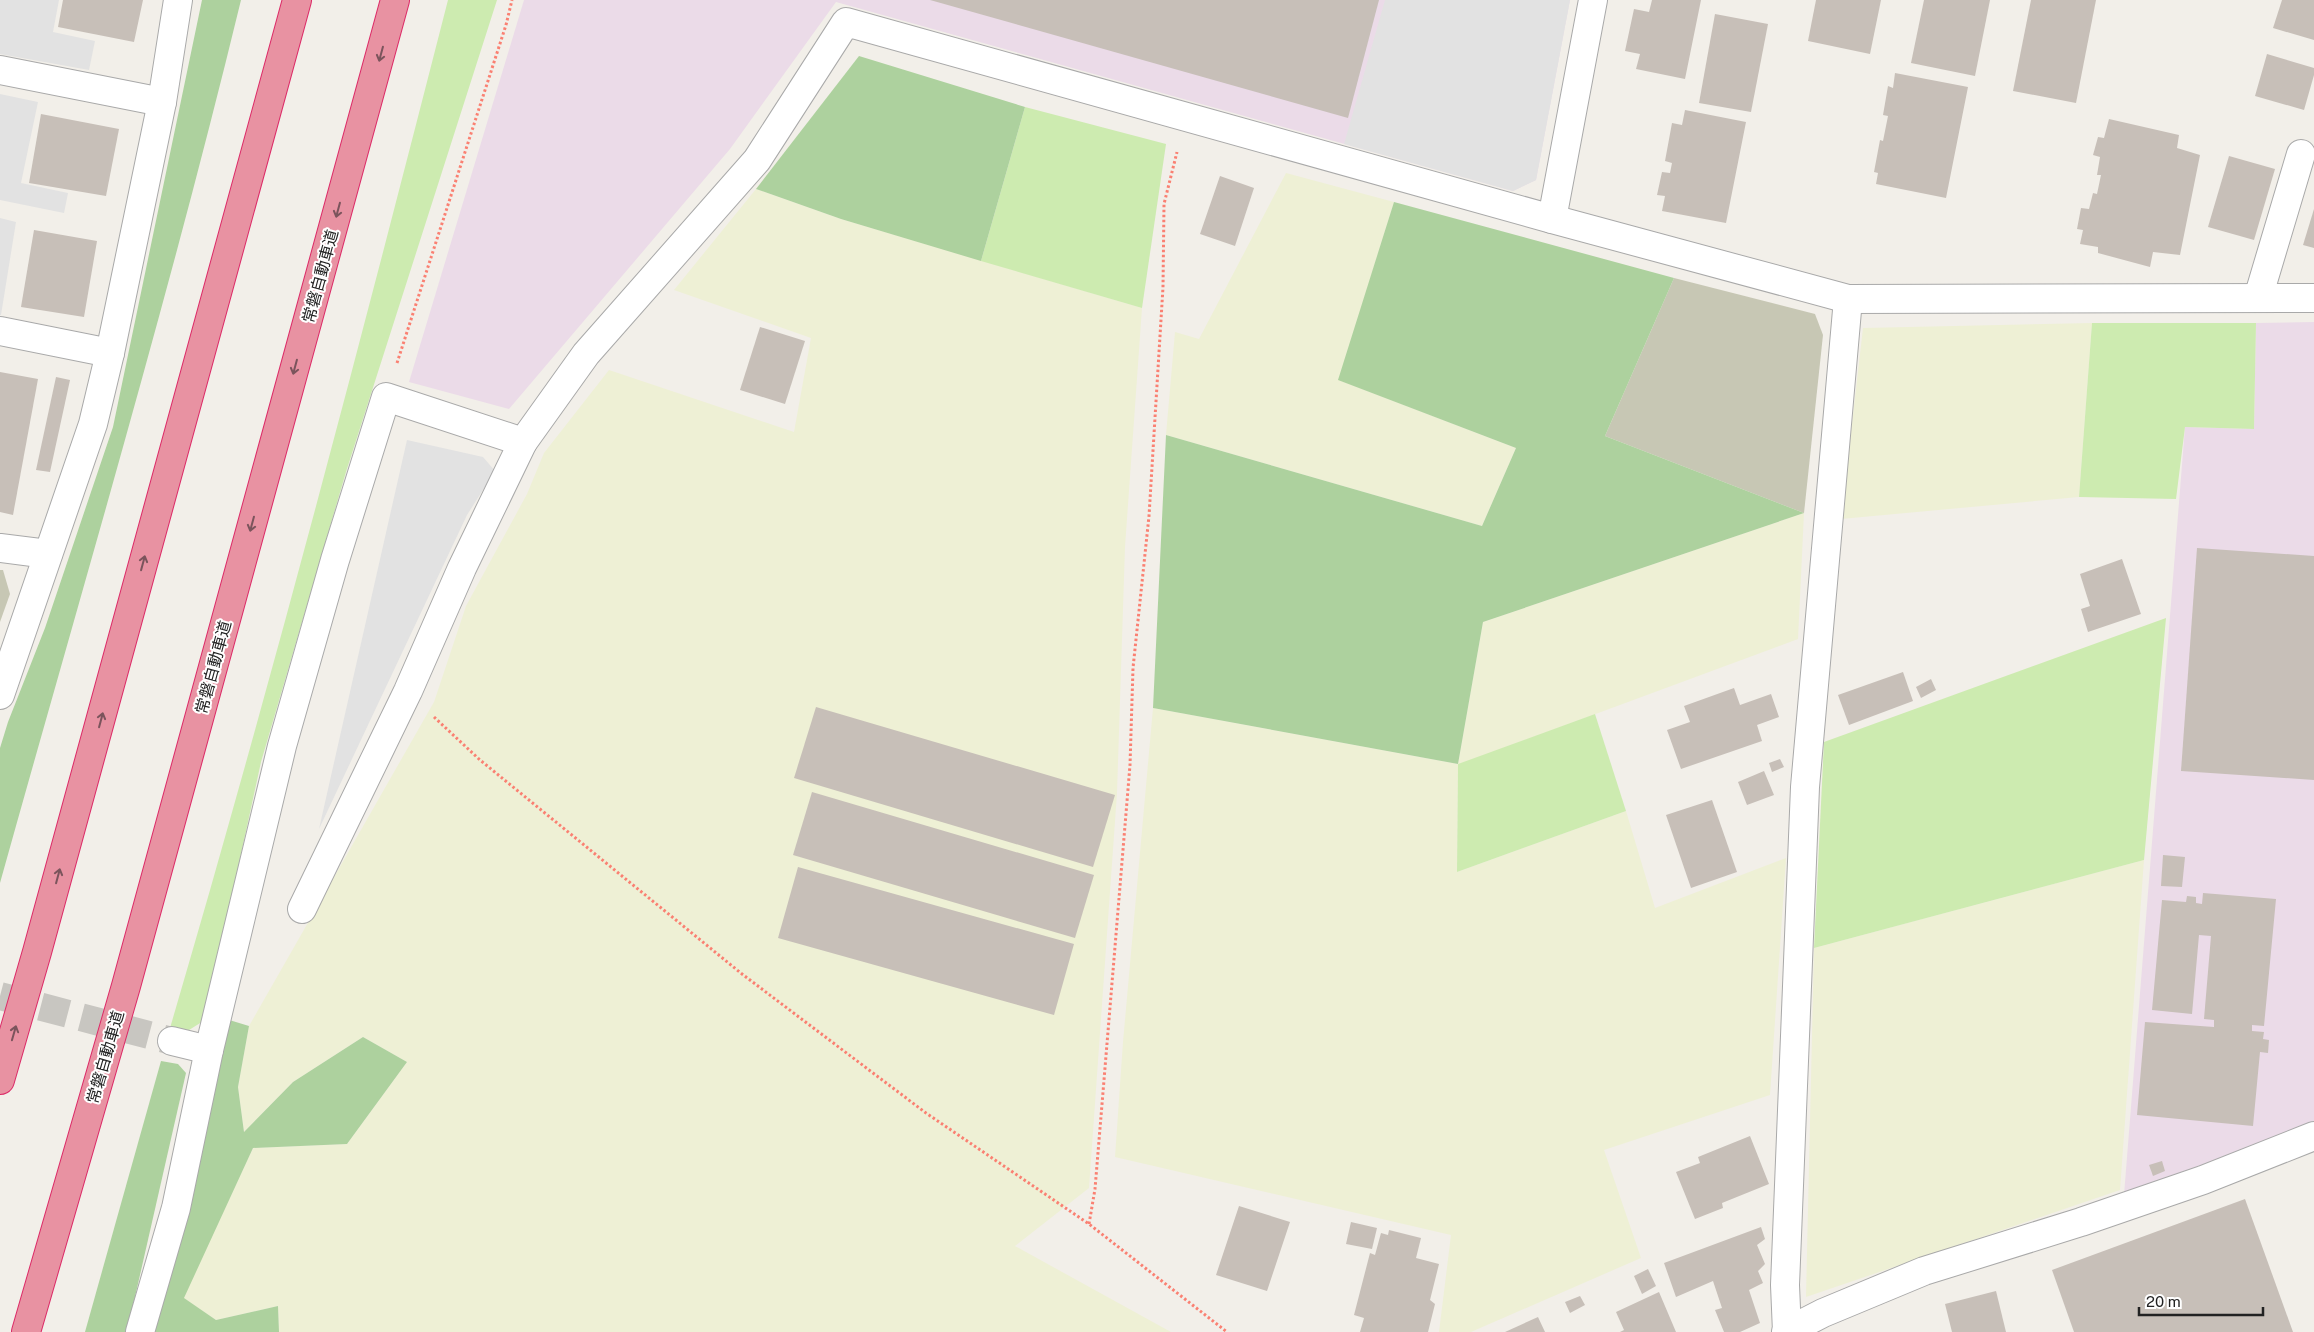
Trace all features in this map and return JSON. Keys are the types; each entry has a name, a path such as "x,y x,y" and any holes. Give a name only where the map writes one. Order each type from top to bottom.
{"highway":[{"path":"0,1080 38,952 297,0"},
{"name":"常磐自動車道","path":"26,1332 126,986 395,0"}],"street":[{"path":"0,695 93,424 110,353 162,102 178,0"},
{"path":"1552,219 1593,0"},
{"path":"302,909 408,691 462,568 523,442 586,354 757,160 846,22 1186,118 1848,299 2314,298"},
{"path":"0,70 162,102"},
{"path":"2258,298 2301,154"},
{"path":"1848,299 1805,786 1784,1285 1787,1332 1823,1313 1924,1271 2081,1222 2203,1180 2314,1136"},
{"path":"0,331 110,353"},
{"path":"140,1332 176,1208 209,1050 282,746 335,560 386,397 523,442"},
{"path":"0,548 48,554"},
{"path":"172,1041 209,1050"}],"path":[{"path":"386,397 512,0"},
{"path":"1089,1224 1096,1180 1130,765 1132,668 1149,516 1163,288 1164,204 1186,118"},
{"path":"408,691 480,760 742,974 926,1113 1089,1224 1227,1332"}],"shaded area":[{"path":"0,0 59,0 53,32 95,41 89,70 0,54"},
{"path":"524,0 1570,0 1536,180 1513,191 836,2 730,149 509,409 409,382"},
{"path":"1385,0 1570,0 1536,180 1513,191 1344,144"},
{"path":"0,94 38,102 21,183 68,193 64,213 0,200"},
{"path":"1286,173 1394,202 1339,380 1516,448 1482,526 1166,435 1175,332 1199,339"},
{"path":"756,189 841,219 1142,308 1125,547 1117,793 1089,1188 1015,1246 1171,1332 279,1332 278,1306 216,1320 183,1298 253,1148 347,1144 407,1062 363,1037 293,1082 244,1132 238,1087 249,1026 434,702 466,606 527,494 544,453 609,370 794,432 811,338 674,290"},
{"path":"0,218 16,222 1,315 0,315"},
{"path":"1674,278 1815,314 1823,335 1804,513 1605,436"},
{"path":"2314,322 2314,1121 2124,1195 2185,427 2254,429 2256,323"},
{"path":"2092,323 2079,497 1841,519 1863,328"},
{"path":"407,440 483,457 495,471 467,515 319,829"},
{"path":"1804,513 1798,639 1458,765 1457,872 1626,811 1655,908 1786,858 1770,1095 1604,1150 1641,1258 1471,1332 1439,1332 1451,1235 1115,1157 1123,1042 1153,708 1458,764 1483,622"},
{"path":"0,570 3,570 10,594 0,622"},
{"path":"2144,860 2120,1190 1806,1297 1814,948"}],"green space":[{"path":"202,0 241,0 155,332 0,883 0,748 8,722 45,628 113,427"},
{"path":"448,0 497,0 346,472 261,762 205,1020 189,1030 170,1028 314,516"},
{"path":"859,56 1025,107 981,261 841,219 756,189"},
{"path":"1025,107 1166,144 1142,308 981,261"},
{"path":"1394,202 1674,278 1605,436 1804,513 1483,622 1458,764 1153,708 1166,435 1482,526 1516,448 1338,380"},
{"path":"2092,323 2256,323 2254,429 2185,427 2176,499 2079,497"},
{"path":"2166,618 2144,860 1814,948 1824,742"},
{"path":"1595,714 1626,811 1457,872 1458,764"},
{"path":"226,1019 249,1026 238,1087 244,1132 293,1082 363,1037 407,1062 347,1144 253,1148 184,1298 216,1320 278,1306 279,1332 150,1332"},
{"path":"161,1061 178,1064 186,1073 127,1332 85,1332"}],"building":[{"path":"63,0 143,0 134,42 58,27"},
{"path":"930,0 1379,0 1348,118"},
{"path":"1652,0 1701,0 1685,79 1636,69 1640,54 1625,51 1634,9 1649,12"},
{"path":"1816,0 1881,0 1870,54 1808,41"},
{"path":"1924,0 1990,0 1975,76 1911,63"},
{"path":"2031,0 2096,0 2076,103 2013,91"},
{"path":"2282,0 2314,0 2314,40 2273,28"},
{"path":"1715,14 1768,24 1751,112 1699,103"},
{"path":"2267,54 2314,68 2314,75 2304,110 2255,96"},
{"path":"1895,73 1968,87 1946,198 1876,184 1878,173 1874,172 1880,140 1883,141 1888,116 1883,115 1888,86 1893,88"},
{"path":"1685,110 1746,122 1726,223 1662,211 1665,196 1657,195 1662,172 1670,173 1672,163 1665,161 1672,123 1682,125"},
{"path":"41,114 119,129 106,196 29,183"},
{"path":"2109,119 2179,135 2177,148 2200,155 2180,255 2153,252 2150,267 2098,253 2098,247 2080,244 2083,230 2077,229 2081,208 2089,209 2093,193 2097,194 2101,175 2097,175 2100,157 2093,155 2098,137 2104,138"},
{"path":"2229,156 2275,169 2254,240 2208,227"},
{"path":"1220,176 1254,188 1235,246 1200,234"},
{"path":"2314,209 2314,248 2303,245"},
{"path":"34,230 97,241 84,317 21,307"},
{"path":"760,327 805,341 785,404 740,390"},
{"path":"0,372 38,379 13,515 0,512"},
{"path":"56,377 70,380 50,472 36,470"},
{"path":"2197,548 2314,556 2314,780 2181,771"},
{"path":"2122,559 2141,614 2088,632 2081,609 2090,606 2080,574"},
{"path":"1903,672 1913,701 1849,725 1838,695"},
{"path":"1931,679 1936,690 1921,698 1916,687"},
{"path":"1734,688 1740,705 1771,694 1779,717 1757,725 1762,741 1681,769 1667,730 1690,722 1684,706"},
{"path":"816,707 1115,795 1093,867 794,778"},
{"path":"1780,759 1784,767 1772,772 1769,763"},
{"path":"1764,771 1774,795 1747,805 1738,782"},
{"path":"812,792 1094,875 1075,938 793,855"},
{"path":"1712,800 1737,872 1691,888 1666,815"},
{"path":"2163,855 2185,857 2182,887 2161,886"},
{"path":"798,867 1074,944 1054,1015 778,938"},
{"path":"2203,893 2276,899 2264,1026 2252,1025 2252,1031 2264,1032 2263,1039 2269,1040 2268,1053 2260,1052 2253,1126 2137,1115 2145,1022 2214,1027 2214,1020 2204,1019 2211,936 2199,935 2192,1014 2152,1010 2162,900 2186,902 2187,896 2196,897 2196,903 2202,904"},
{"path":"1750,1136 1769,1184 1722,1203 1723,1208 1695,1219 1676,1172 1700,1163 1698,1157"},
{"path":"2162,1161 2165,1171 2153,1176 2149,1165"},
{"path":"2245,1199 2293,1332 2074,1332 2052,1270"},
{"path":"1239,1206 1290,1222 1267,1291 1216,1275"},
{"path":"1351,1222 1377,1228 1372,1249 1346,1244"},
{"path":"1761,1227 1765,1239 1757,1245 1765,1264 1758,1271 1763,1283 1749,1290 1760,1323 1740,1332 1724,1332 1715,1310 1722,1308 1713,1281 1676,1297 1664,1263"},
{"path":"1389,1230 1421,1238 1416,1258 1439,1264 1430,1300 1435,1304 1428,1332 1360,1332 1364,1318 1354,1315 1370,1253 1375,1255 1381,1233 1388,1235"},
{"path":"1648,1269 1656,1286 1642,1294 1634,1276"},
{"path":"1996,1291 2006,1332 1952,1332 1945,1304"},
{"path":"1659,1292 1676,1332 1620,1332 1624,1330 1616,1312"},
{"path":"1580,1296 1585,1305 1570,1313 1565,1302"},
{"path":"1538,1317 1545,1332 1505,1332"}],"tunnel":[{"path":"0,996 172,1041"}]}
